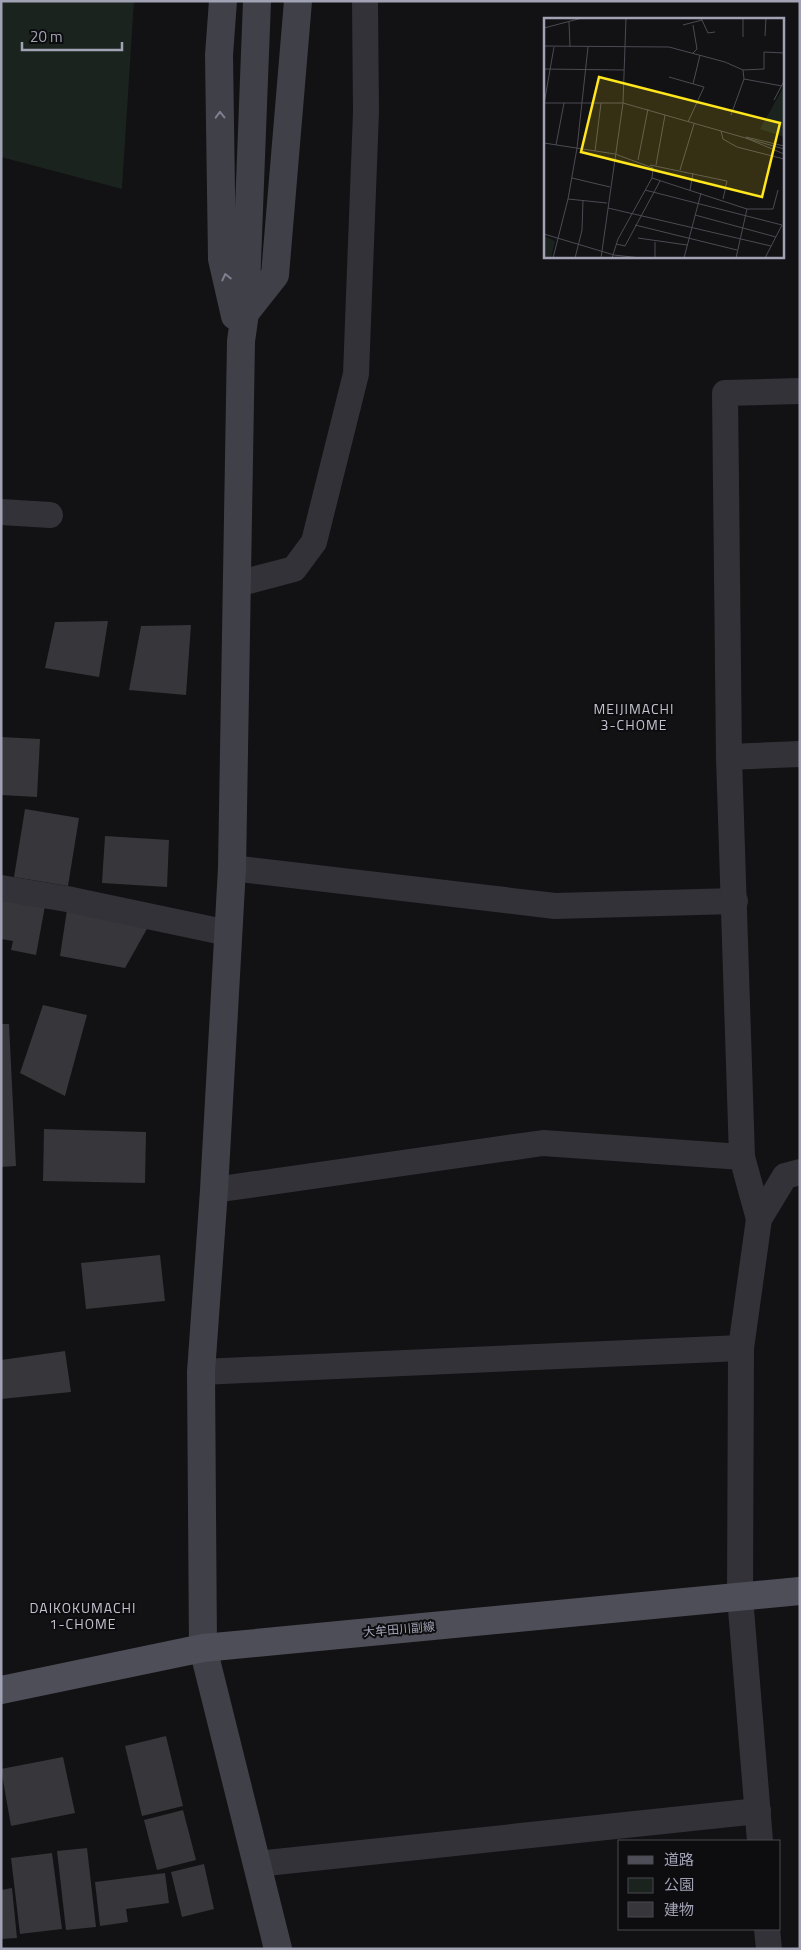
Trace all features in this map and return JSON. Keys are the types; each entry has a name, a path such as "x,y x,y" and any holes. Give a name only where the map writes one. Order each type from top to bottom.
{"main road":[{"name":"大牟田川副線","path":"1,1690 203,1648 800,1591"}],"street":[{"path":"223,1 219,55 222,259 241,342"},
{"path":"258,1 245,313 241,342 232,868 214,1190 201,1372 203,1648 278,1949"},
{"path":"245,313 275,276 298,1"},
{"path":"237,584 294,569 314,542 356,374 366,112 365,1"},
{"path":"759,1219 742,1157 729,757 725,393 800,391"},
{"path":"1,512 50,515"},
{"path":"729,757 800,754"},
{"path":"232,868 555,906 735,901"},
{"path":"1,888 67,899 228,933"},
{"path":"214,1190 544,1143 742,1157"},
{"path":"760,1840 740,1597 741,1348 759,1219 785,1176 800,1172"},
{"path":"201,1372 741,1348"},
{"path":"256,1864 758,1811"},
{"path":"767,1930 768,1949"}],"green space":[{"path":"1,1 134,1 122,189 1,157"}],"building":[{"path":"108,621 99,677 45,668 55,622"},
{"path":"191,625 186,695 129,690 141,626"},
{"path":"1,737 40,739 37,797 1,795"},
{"path":"25,809 79,818 68,886 14,877"},
{"path":"105,836 169,840 167,887 102,883"},
{"path":"1,898 45,906 36,955 11,950 13,941 1,939"},
{"path":"67,910 148,927 125,968 60,956"},
{"path":"43,1005 87,1015 65,1096 20,1073"},
{"path":"1,1024 9,1024 16,1166 1,1167"},
{"path":"44,1129 146,1132 145,1183 43,1181"},
{"path":"160,1255 165,1301 86,1309 81,1263"},
{"path":"65,1351 71,1392 1,1399 1,1360"},
{"path":"166,1736 183,1806 142,1816 125,1746"},
{"path":"63,1757 75,1813 11,1826 1,1769"},
{"path":"183,1810 196,1860 157,1870 144,1820"},
{"path":"87,1848 96,1927 66,1930 57,1851"},
{"path":"52,1853 62,1929 20,1934 11,1858"},
{"path":"204,1864 214,1909 182,1917 171,1872"},
{"path":"165,1873 169,1903 126,1909 128,1922 100,1926 95,1882"},
{"path":"12,1888 17,1938 1,1939 1,1890"}],"district":[{"name":"MEIJIMACHI 3-CHOME","path":"634,716"},
{"name":"DAIKOKUMACHI 1-CHOME","path":"83,1615"}]}
